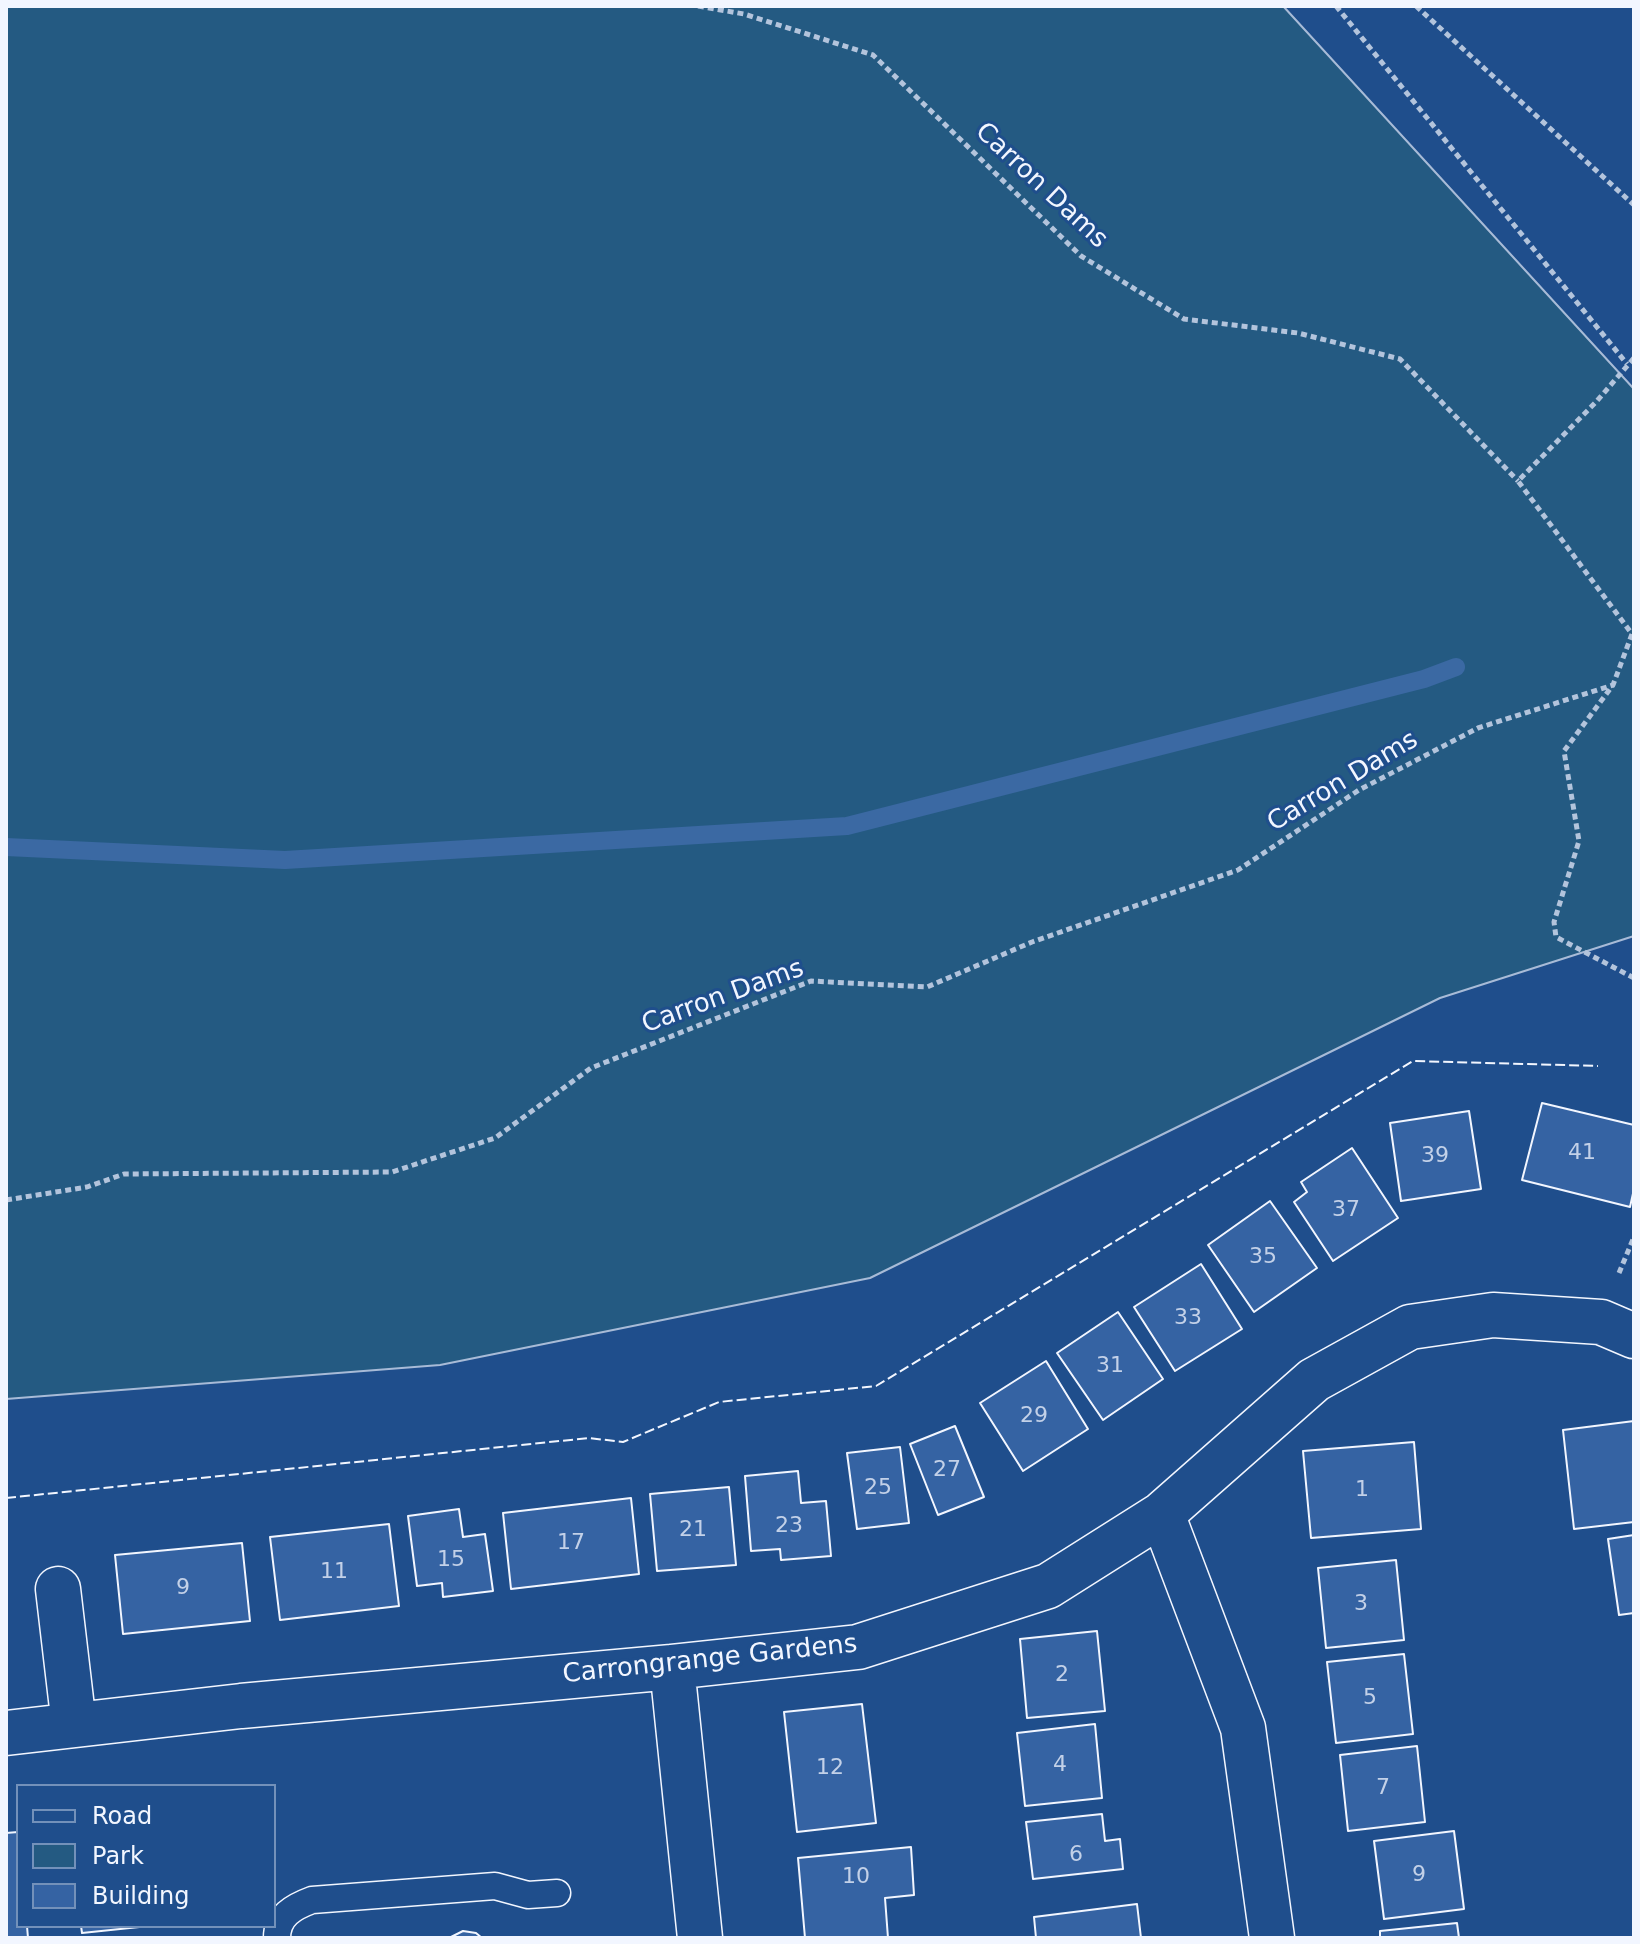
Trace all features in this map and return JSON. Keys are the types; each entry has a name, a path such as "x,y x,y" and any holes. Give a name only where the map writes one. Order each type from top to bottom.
{"street":[{"name":"Carrongrange Gardens","path":"6,1733 241,1706 858,1647 1048,1586 1162,1514 1314,1380 1410,1327 1493,1315 1601,1322 1634,1336"},
{"path":"1162,1514 1243,1728 1272,1938"},
{"path":"58,1589 74,1725"},
{"path":"672,1667 700,1938"}],"lane":[{"path":"277,1938 277,1925 293,1907 312,1900 495,1886 528,1895 557,1893"}],"path":[{"name":"Carron Dams","path":"6,1200 87,1187 124,1174 392,1172 495,1138 591,1068 811,981 927,987 1032,942 1238,870 1359,790 1478,728 1613,685 1632,634 1518,481 1400,359 1298,333 1184,319 1081,256 873,55 744,14 698,6"},
{"path":"1336,6 1627,364"},
{"path":"1416,6 1634,205"},
{"path":"1518,481 1596,402 1634,358"},
{"path":"1613,685 1564,751 1579,841 1554,922 1556,937 1634,978"}],"green space":[{"path":"6,6 1283,6 1634,389 1634,936 1440,998 870,1278 440,1365 6,1399"}],"building":[{"path":"1542,1103 1634,1125 1634,1189 1630,1207 1522,1180"},
{"path":"1469,1111 1481,1189 1401,1201 1390,1123"},
{"path":"1352,1148 1398,1218 1333,1261 1294,1202 1307,1192 1301,1182"},
{"path":"1270,1201 1317,1268 1254,1312 1208,1245"},
{"path":"1201,1264 1242,1329 1175,1371 1134,1307"},
{"path":"1118,1312 1163,1379 1103,1420 1057,1353"},
{"path":"1046,1361 1088,1429 1023,1471 980,1403"},
{"path":"1634,1421 1634,1522 1574,1529 1563,1430"},
{"path":"955,1426 984,1497 938,1515 910,1444"},
{"path":"1414,1442 1421,1529 1311,1538 1303,1451"},
{"path":"900,1447 909,1523 857,1529 847,1453"},
{"path":"798,1471 801,1503 826,1501 831,1556 781,1560 780,1549 751,1551 745,1476"},
{"path":"729,1487 736,1565 657,1571 650,1494"},
{"path":"631,1498 639,1574 511,1589 503,1513"},
{"path":"459,1509 463,1537 485,1534 493,1591 443,1597 442,1583 417,1586 408,1516"},
{"path":"389,1524 399,1606 280,1620 270,1537"},
{"path":"1634,1535 1634,1613 1619,1615 1608,1539"},
{"path":"242,1543 250,1621 123,1634 115,1555"},
{"path":"1396,1560 1404,1640 1326,1648 1318,1568"},
{"path":"1097,1631 1105,1711 1027,1718 1020,1639"},
{"path":"1404,1654 1413,1734 1336,1743 1327,1662"},
{"path":"862,1704 876,1823 797,1832 784,1712"},
{"path":"1095,1724 1102,1798 1025,1806 1017,1733"},
{"path":"1417,1746 1425,1822 1348,1831 1340,1755"},
{"path":"1102,1814 1105,1841 1120,1839 1123,1869 1033,1879 1026,1822"},
{"path":"1454,1831 1464,1909 1384,1919 1374,1841"},
{"path":"16,1832 16,1928 27,1928 28,1938 6,1938 6,1833"},
{"path":"911,1847 914,1895 885,1898 888,1938 805,1938 798,1858"},
{"path":"1137,1904 1141,1938 1036,1938 1034,1917"},
{"path":"1457,1923 1459,1938 1380,1938 1380,1931"},
{"path":"81,1928 130,1928 82,1933"},
{"path":"463,1931 476,1933 482,1938 449,1938"}],"waterway":[{"path":"6,847 285,860 847,826 1424,679 1456,667"}],"fence":[{"path":"6,1498 589,1438 623,1442 719,1402 876,1386 1413,1061 1598,1066"}]}
